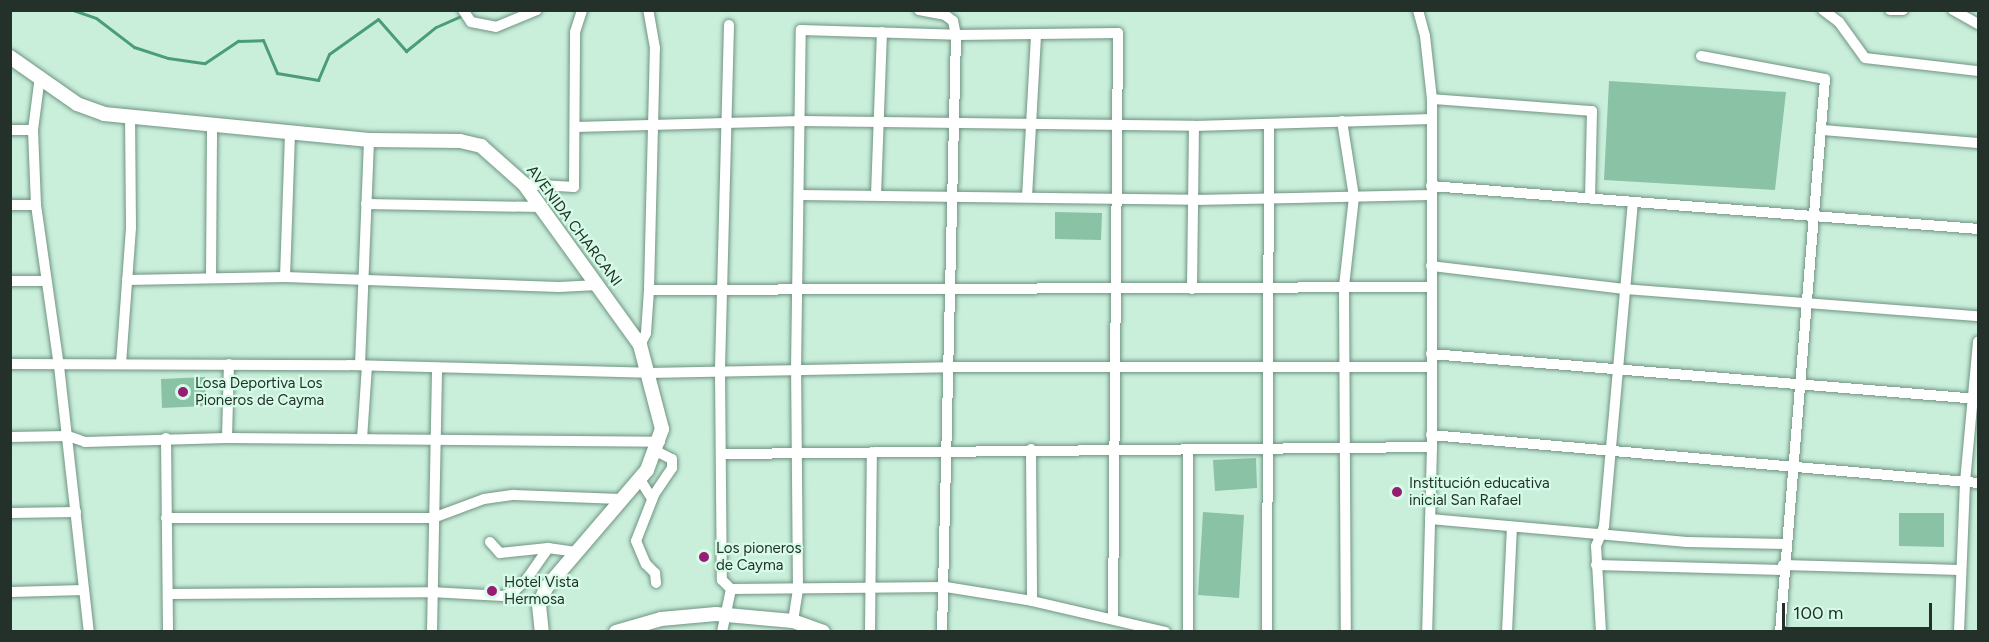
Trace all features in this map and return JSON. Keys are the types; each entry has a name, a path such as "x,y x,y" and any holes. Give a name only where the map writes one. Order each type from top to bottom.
{"main road":[{"name":"AVENIDA CHARCANI","path":"10,57 77,104 130,119 369,140 460,141 481,146 524,184 640,345 660,414 658,447"},
{"path":"542,632 539,605 546,588 639,478 658,447"},
{"path":"616,632 661,619 728,614 793,621 823,632"}],"street":[{"path":"463,10 471,22 496,27 537,10"},
{"path":"524,184 574,186 575,32 582,10"},
{"path":"640,345 646,333 650,290 656,48 648,10"},
{"path":"919,10 945,15 953,21 956,34 952,122 953,195 948,287 946,587 942,632"},
{"path":"1418,10 1425,36 1432,99 1432,447 1427,632"},
{"path":"1823,10 1839,21 1865,58 1978,71"},
{"path":"1890,10 1903,10"},
{"path":"1953,10 1978,24"},
{"path":"729,26 720,371 723,580 731,589 873,590 946,587 1032,601 1165,632"},
{"path":"793,621 798,590 796,289 800,195 801,30 956,34 1118,33 1120,126 1116,199 1113,619"},
{"path":"876,195 882,32"},
{"path":"1028,197 1036,34"},
{"path":"1701,56 1825,79 1810,302 1791,465 1780,632"},
{"path":"40,76 33,130 36,204 68,436 89,632"},
{"path":"1432,99 1592,111 1590,198"},
{"path":"121,364 131,227 130,119"},
{"path":"575,127 653,123 878,120 1031,126 1194,126 1432,119"},
{"path":"1342,121 1354,197 1344,286 1346,632"},
{"path":"1268,632 1267,198 1269,124"},
{"path":"212,125 212,278"},
{"path":"1192,290 1194,126"},
{"path":"10,130 33,130"},
{"path":"1822,130 1978,143"},
{"path":"285,277 290,132"},
{"path":"362,439 369,140"},
{"path":"800,195 953,195 1194,200 1354,197 1431,190 1590,198 1978,229"},
{"path":"1601,632 1602,596 1596,565 1610,453 1633,202"},
{"path":"10,205 36,204"},
{"path":"366,204 541,207"},
{"path":"1431,266 1624,289 1978,316"},
{"path":"127,280 285,277 559,287 598,285"},
{"path":"10,281 45,281"},
{"path":"650,290 948,287 1192,290 1344,286 1431,287"},
{"path":"1959,632 1959,570 1965,482 1976,399 1978,342"},
{"path":"1431,354 1976,399"},
{"path":"10,364 59,366 229,364 648,373 948,367 1268,369 1431,367"},
{"path":"227,438 229,364"},
{"path":"432,632 437,368"},
{"path":"1431,435 1610,453 1791,465 1978,483"},
{"path":"10,437 68,436 85,442 166,438 362,439 658,447 672,459 672,468 652,499 636,541 646,564 655,573 656,583"},
{"path":"166,438 166,518 170,594 168,632"},
{"path":"721,454 1116,448 1432,447"},
{"path":"1031,449 1032,601"},
{"path":"1188,449 1188,632"},
{"path":"870,632 873,590 872,452"},
{"path":"639,478 652,499"},
{"path":"166,518 433,518 484,499 514,495 621,499"},
{"path":"10,513 76,512"},
{"path":"1430,519 1600,536 1785,544"},
{"path":"1507,632 1512,527"},
{"path":"490,542 500,553 548,548 576,552"},
{"path":"170,594 431,592 508,595 526,580 548,548"},
{"path":"1596,565 1959,570"},
{"path":"722,632 728,614 731,589"},
{"path":"10,592 84,590"}],"green space":[{"path":"1609,81 1786,92 1775,190 1604,180"},
{"path":"1055,212 1102,213 1101,240 1055,239"},
{"name":"Losa Deportiva Los Pioneros de Cayma","path":"205,377 206,406 162,408 161,379"},
{"path":"1256,458 1257,488 1215,491 1213,460"},
{"path":"1203,512 1244,515 1239,598 1198,595"},
{"path":"1899,513 1944,513 1944,547 1899,546"}],"waterway":[{"path":"73,10 96,18 134,47 168,58 205,63 238,41 263,40 277,73 318,80 329,54 378,19 406,51 436,27 463,15"}],"place":[{"name":"Losa Deportiva Los Pioneros de Cayma","path":"183,392"},
{"name":"Institución educativa inicial San Rafael","path":"1397,492"},
{"name":"Los pioneros de Cayma","path":"704,557"},
{"name":"Hotel Vista Hermosa","path":"492,591"}]}
